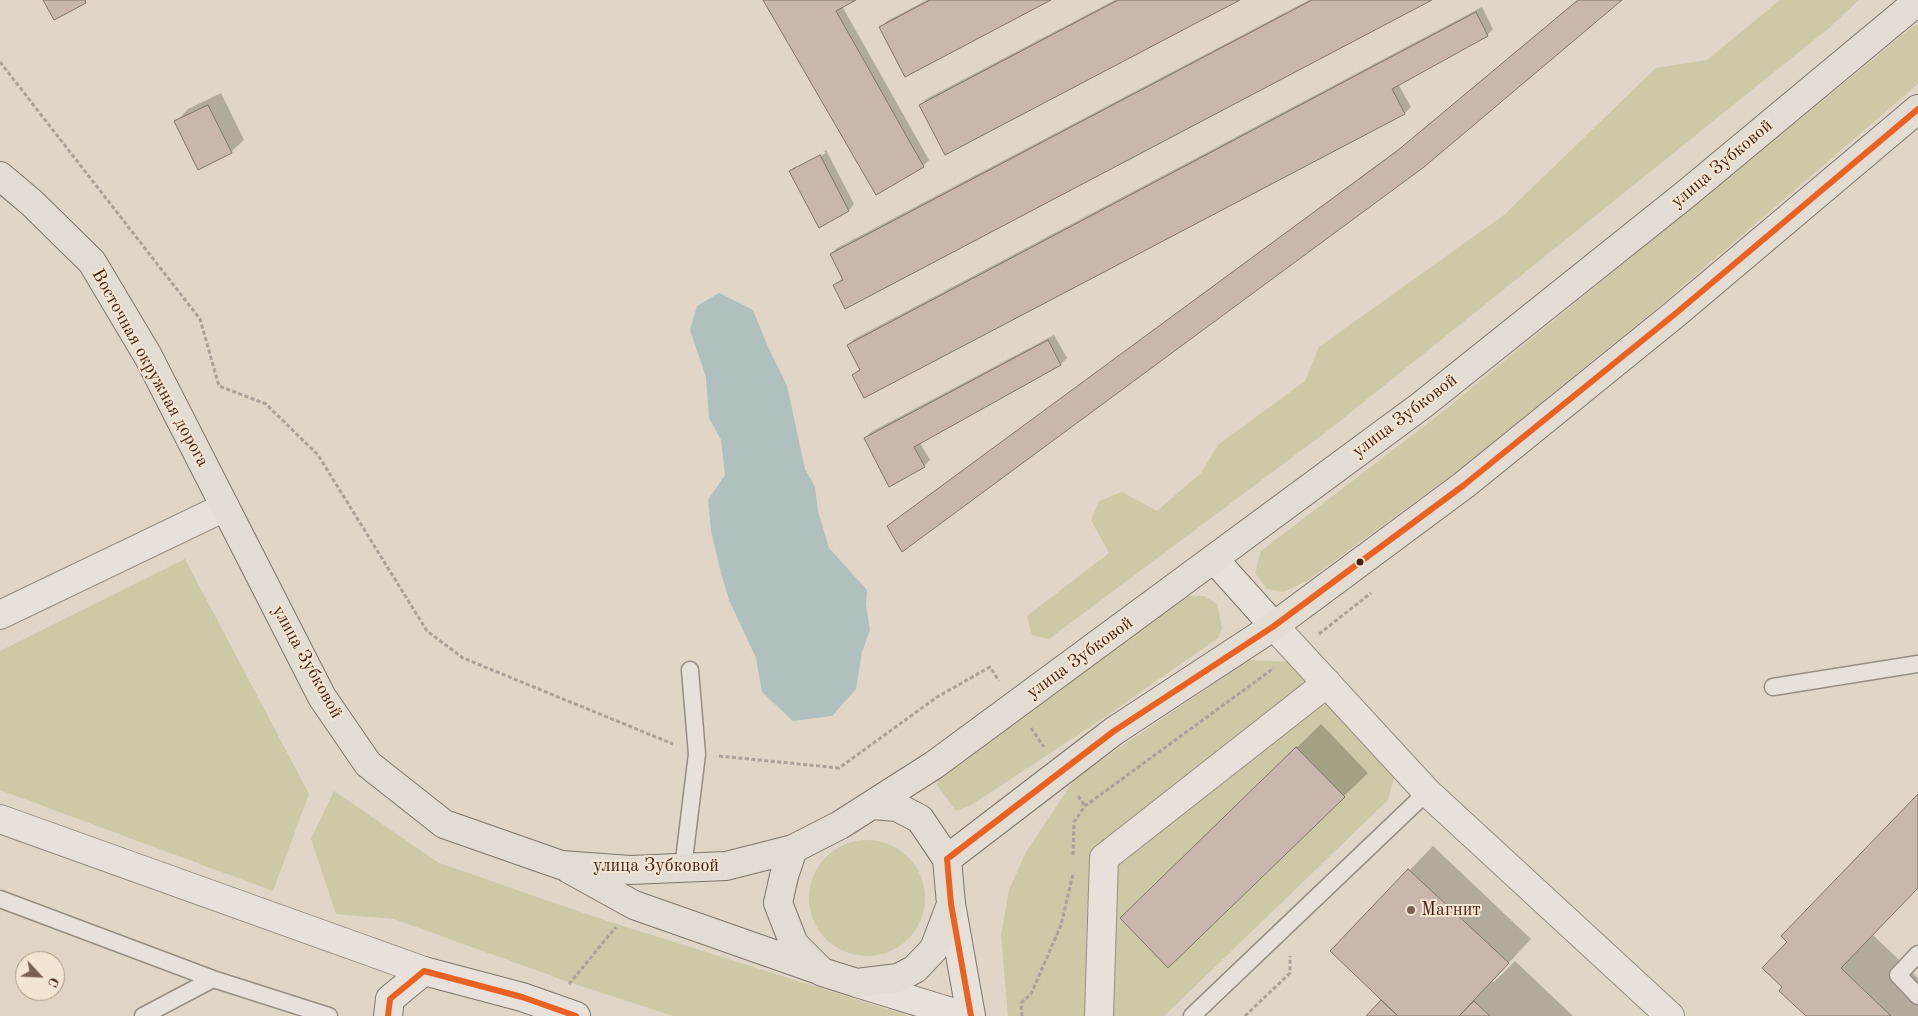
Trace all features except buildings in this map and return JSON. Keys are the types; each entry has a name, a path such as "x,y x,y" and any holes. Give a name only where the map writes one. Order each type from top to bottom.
{"main road":[{"name":"улица Зубковой","path":"225,507 322,697 368,764 444,824 562,865 630,870 726,866 793,849 840,825 934,765 1430,399 1686,194 1918,1"},
{"path":"947,859 1114,731 1274,626 1464,486 1675,314 1918,109"},
{"name":"Восточная окружная дорога","path":"0,176 32,203 92,262 148,356 225,507"},
{"path":"562,865 634,905 822,972 857,983 898,978 915,969 934,949 951,904 947,859 920,819 897,807 872,804"},
{"path":"793,849 778,903 794,944 822,972"}],"street":[{"path":"0,615 225,507"},
{"path":"1214,559 1427,792 1670,1016"},
{"path":"1099,1016 1104,858 1327,683"},
{"path":"0,819 424,971 522,997 576,1016"},
{"path":"951,904 971,1016"},
{"path":"388,1016 390,999 424,971"},
{"path":"857,983 964,1016"}],"lane":[{"path":"1773,688 1918,664"},
{"path":"683,868 697,754 690,670"},
{"path":"1192,1016 1427,792"},
{"path":"0,899 213,979 329,1016"},
{"path":"1918,954 1898,975 1918,996"},
{"path":"143,1016 213,979"}],"path":[{"path":"0,62 200,319 219,386 266,404 318,455 427,631 463,658 697,754 839,768 937,697 990,667 1085,806"},
{"path":"550,1007 634,905"},
{"path":"1245,1016 1290,972 1289,923"}],"shaded area":[{"path":"1780,0 1859,0 1829,28 1330,429 1049,639 1032,635 1027,616 1109,553 1091,520 1099,501 1122,492 1157,511 1201,473 1218,445 1305,381 1319,347 1504,215 1656,68 1707,60"},
{"path":"1915,25 1918,25 1918,84 1662,304 1460,469 1307,581 1283,592 1267,589 1255,573 1261,551 1436,417"},
{"path":"719,293 753,310 787,386 805,469 815,487 818,511 829,548 867,590 866,605 870,630 862,652 856,689 832,716 793,721 762,692 756,658 729,600 721,573 711,531 708,500 725,475 721,440 709,418 706,377 690,330 697,306"},
{"path":"185,559 309,794 273,891 0,790 0,651"},
{"path":"1186,596 1204,596 1217,604 1222,628 1218,638 1102,719 971,805 956,811 937,785 939,776"},
{"path":"1249,660 1291,662 1395,774 1388,800 1164,1016 1008,1016 1001,935 1009,890 1026,852 1075,778"},
{"path":"334,791 439,863 601,919 909,1016 673,1016 566,981 394,919 336,914 311,839"},
{"path":"867,840 889,844 899,849 908,857 916,866 921,876 925,898 921,920 916,930 908,939 899,947 889,952 867,956 845,952 835,947 826,939 818,930 813,920 809,898 813,876 818,866 826,857 835,849 845,844"}],"transit line":[{"path":"971,1016 951,904 947,859 1114,731 1274,626 1464,485 1675,314 1918,109"},
{"path":"388,1016 390,999 424,971 522,997 576,1016"}],"place":[{"name":"Магнит","path":"1411,910"}]}
